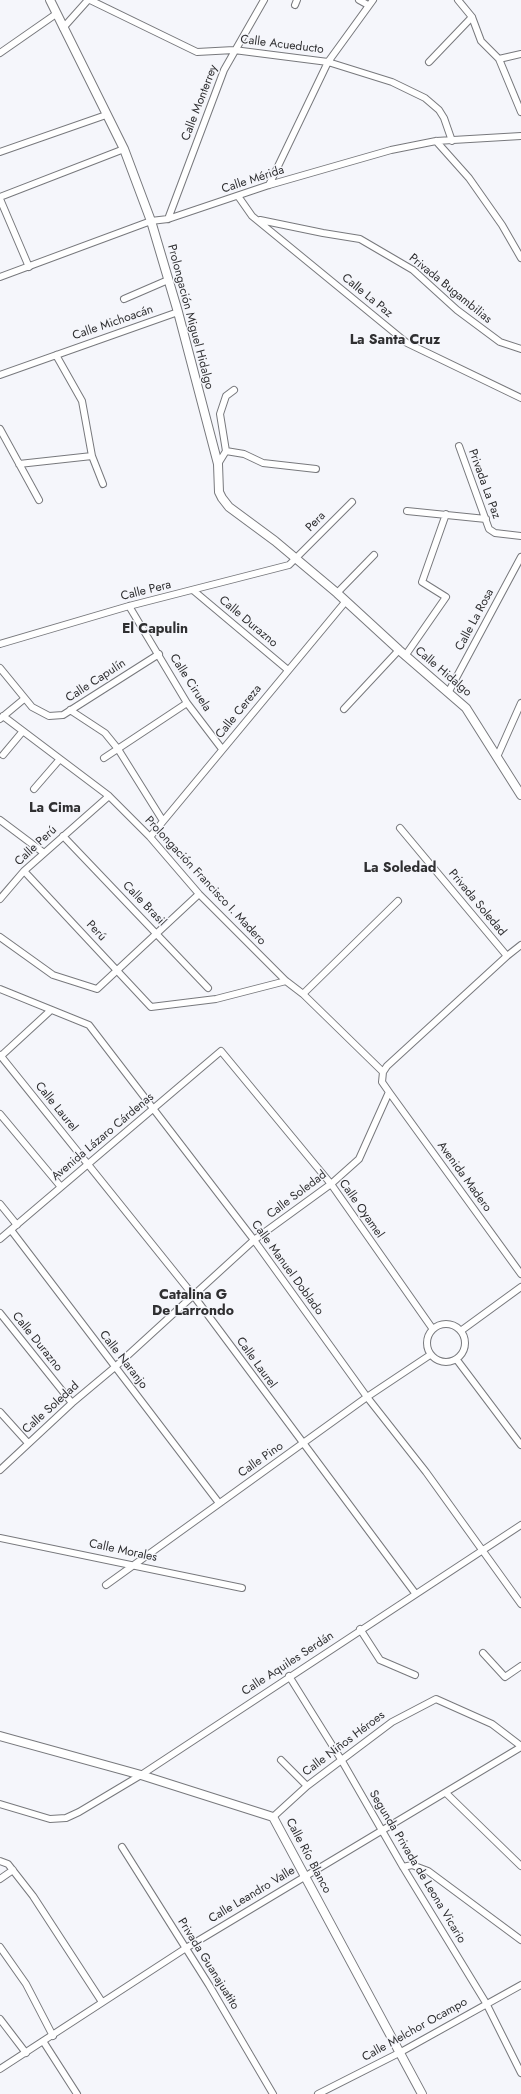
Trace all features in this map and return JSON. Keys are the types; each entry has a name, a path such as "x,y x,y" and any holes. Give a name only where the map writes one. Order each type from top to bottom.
{"street":[{"name":"Prolongación Miguel Hidalgo","path":"50,0 124,149 151,221 178,312 218,464 219,492 230,507 296,558 346,601"},
{"path":"63,28 89,0"},
{"name":"Calle Acueducto","path":"89,0 105,6 197,52 234,50 328,62 392,82 425,98 444,118 452,141"},
{"path":"105,6 109,0"},
{"name":"Calle Monterrey","path":"168,219 224,70 234,50 264,0"},
{"path":"269,186 328,62 370,3 359,0"},
{"path":"458,0 472,17 481,41 499,59 521,112"},
{"path":"0,53 56,14"},
{"path":"429,62 472,17"},
{"path":"499,59 521,54"},
{"path":"0,152 106,115"},
{"name":"Calle Mérida","path":"0,277 151,221 168,219 269,186 391,150 436,141 521,135"},
{"path":"436,141 469,178 502,225 521,258"},
{"path":"29,267 0,198 124,149"},
{"name":"Calle La Paz","path":"238,196 252,216 407,343 521,398"},
{"name":"Privada Bugambilias","path":"252,216 265,222 360,239 413,270 457,310 500,342 521,348"},
{"path":"124,299 168,280"},
{"name":"Calle Michoacán","path":"0,375 178,312"},
{"path":"56,355 82,401 92,456 103,484"},
{"path":"218,464 226,451 220,414 226,396 234,390"},
{"path":"0,429 39,500"},
{"name":"Privada La Paz","path":"459,446 489,529 495,533 521,536"},
{"path":"226,451 244,454 263,463 316,469"},
{"path":"19,464 92,456"},
{"name":"Pera","path":"296,558 352,502"},
{"path":"407,511 446,514 486,520"},
{"path":"406,656 446,597 422,582 446,514"},
{"path":"337,593 374,555"},
{"name":"Calle Pera","path":"0,644 129,606 194,591 289,565 296,558"},
{"name":"Calle La Rosa","path":"448,693 521,558"},
{"name":"Calle Durazno","path":"194,591 288,670"},
{"name":"Calle Hidalgo","path":"346,601 398,650 466,708 521,795"},
{"name":"Calle Cereza","path":"150,837 346,601"},
{"name":"Calle Ciruela","path":"129,606 188,703 222,749"},
{"path":"344,709 398,650"},
{"name":"Calle Capulín","path":"24,699 32,707 49,716 63,715 158,654"},
{"path":"0,668 24,699 1,717"},
{"path":"104,758 188,703"},
{"path":"497,757 521,703"},
{"path":"70,710 105,733 118,749 163,821"},
{"name":"Prolongación Francisco I. Madero","path":"1,717 23,731 109,796 150,837 199,894 286,981 303,994 383,1072"},
{"path":"3,755 23,731"},
{"path":"34,789 60,759"},
{"name":"Calle Perú","path":"0,899 24,871 109,796"},
{"path":"0,820 44,853"},
{"name":"Privada Soledad","path":"400,828 507,956"},
{"name":"Calle Brasil","path":"63,836 208,988"},
{"name":"Perú","path":"24,871 151,1007 216,998 286,981"},
{"path":"0,937 53,975 97,989 199,894"},
{"path":"303,994 398,901"},
{"path":"389,1092 382,1082 383,1072 507,956 521,945"},
{"name":"Calle Manuel Doblado","path":"0,989 89,1025 254,1240 367,1397 426,1472 521,1604"},
{"path":"0,1055 51,1010"},
{"name":"Avenida Lázaro Cárdenas","path":"0,1240 221,1052"},
{"name":"Calle Oyamel","path":"221,1052 331,1184 432,1328"},
{"name":"Calle Laurel","path":"0,1055 193,1295 302,1444 416,1594"},
{"name":"Calle Soledad","path":"0,1470 72,1403 254,1240 331,1184 359,1159 389,1092"},
{"name":"Avenida Madero","path":"389,1092 521,1274"},
{"path":"0,1114 61,1187"},
{"path":"0,1204 17,1225"},
{"name":"Calle Naranjo","path":"11,1230 219,1503"},
{"path":"462,1330 521,1287"},
{"name":"Calle Durazno","path":"0,1314 72,1403"},
{"path":"447,1322 462,1330 466,1346 457,1360 443,1362 430,1356 426,1342 432,1328 447,1322"},
{"name":"Calle Pino","path":"106,1586 367,1397 430,1356"},
{"path":"457,1360 521,1445"},
{"path":"0,1412 28,1443"},
{"name":"Calle Aquiles Serdán","path":"0,1804 50,1819 66,1818 79,1812 141,1775 360,1629 521,1525"},
{"name":"Calle Morales","path":"0,1538 242,1588"},
{"path":"360,1629 380,1660 414,1675"},
{"path":"484,1653 505,1676 521,1666"},
{"name":"Segunda Privada de Leona Vicario","path":"289,1676 342,1761 402,1867 486,2003 521,2073"},
{"name":"Calle Niños Héroes","path":"273,1816 307,1786 392,1722 436,1699 492,1724 521,1747"},
{"name":"Calle Río Blanco","path":"0,1736 141,1775 273,1816 422,2094"},
{"name":"Calle Leandro Valle","path":"0,2069 53,2036 102,2002 186,1948 305,1875 382,1831 521,1747"},
{"path":"281,1760 307,1786"},
{"path":"446,1793 521,1866"},
{"name":"Privada Guanajuatito","path":"122,1847 186,1948 273,2094"},
{"path":"0,1861 8,1864 33,1896 102,2002"},
{"path":"402,1867 412,1865 428,1871 521,1940"},
{"path":"0,1879 13,1870"},
{"path":"0,1947 26,1984 53,2036"},
{"name":"Calle Melchor Ocampo","path":"318,2094 399,2052 521,1985"},
{"path":"0,2019 26,2053"},
{"path":"43,2041 77,2094"}],"district":[{"name":"La Santa Cruz","path":"395,341"},
{"name":"El Capulin","path":"155,630"},
{"name":"La Cima","path":"55,809"},
{"name":"La Soledad","path":"400,869"},
{"name":"Catalina G De Larrondo","path":"193,1304"}]}
